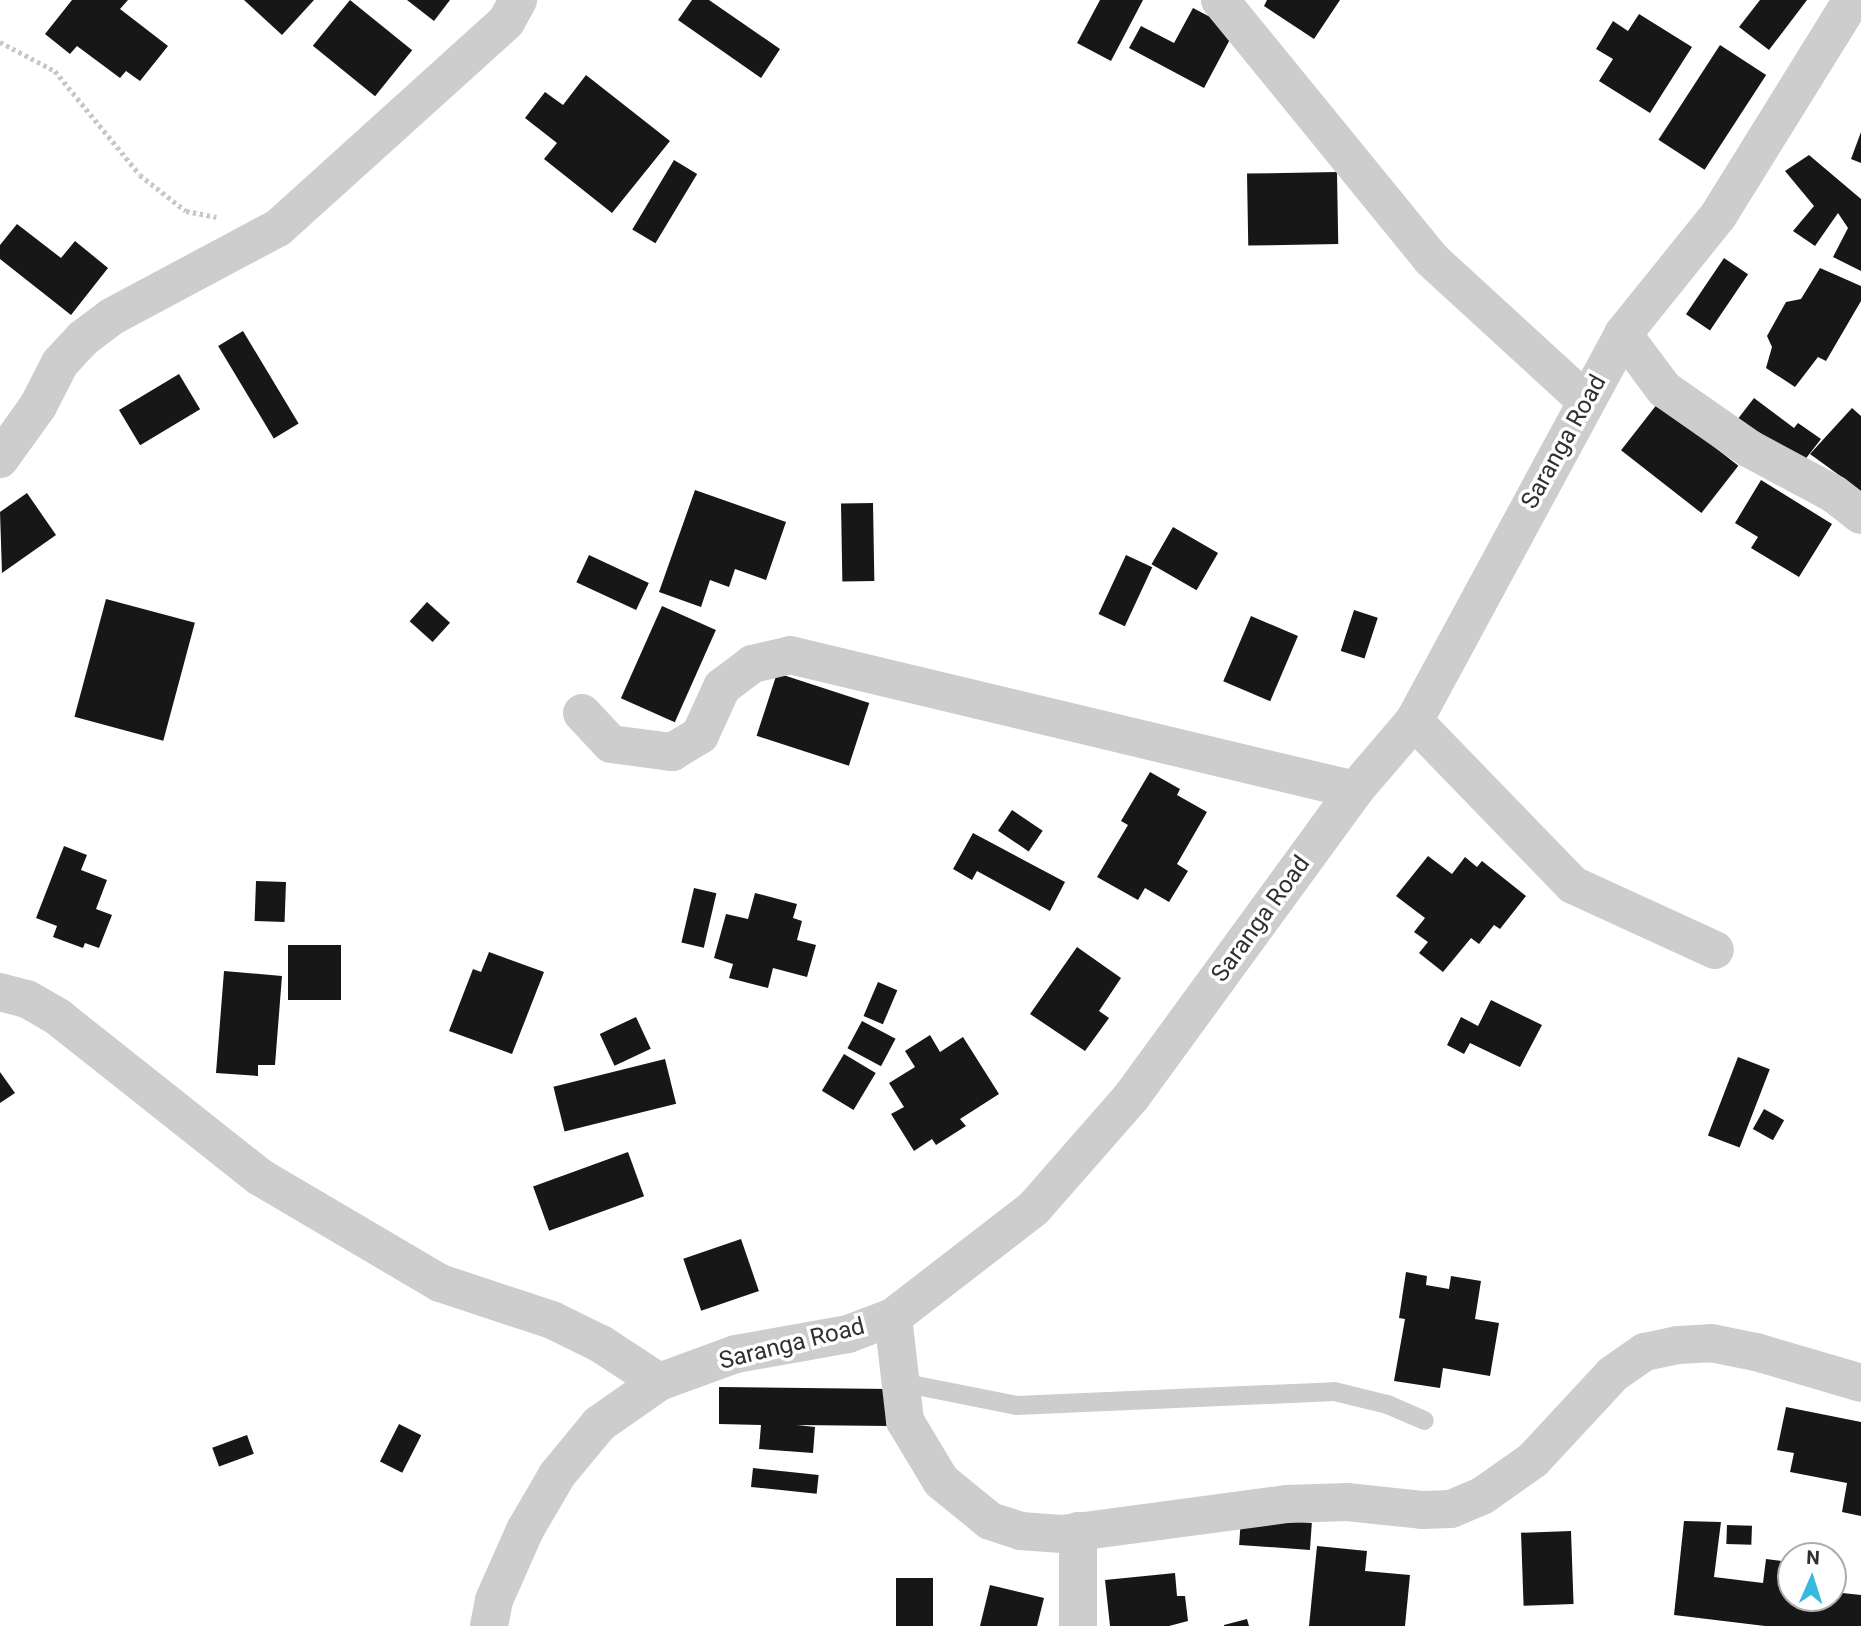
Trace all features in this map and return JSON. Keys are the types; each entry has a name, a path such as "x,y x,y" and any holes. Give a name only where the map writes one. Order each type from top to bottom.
{"street":[{"path":"0,459 38,406 61,363 82,339 111,317 278,228 506,22 518,0"},
{"path":"1220,0 1431,259 1586,400"},
{"name":"Saranga Road","path":"489,1626 494,1600 525,1530 557,1475 599,1424 659,1382 736,1354 848,1334 893,1317 1034,1208 1105,1126 1354,790 1414,721 1623,334 1718,216 1852,0"},
{"path":"1623,334 1664,389 1750,449 1834,494 1861,515"},
{"path":"582,713 611,744 672,752 701,735 722,687 752,664 790,655 1354,790"},
{"path":"1414,721 1573,885 1716,950"},
{"path":"0,992 27,999 58,1017 260,1177 356,1234 440,1283 552,1321 601,1344 659,1382"},
{"path":"893,1317 905,1421 941,1481 990,1521 1020,1531 1078,1531 1287,1504 1347,1502 1451,1509 1482,1496 1533,1460 1613,1374 1645,1352 1678,1345 1712,1343 1745,1349 1861,1382"},
{"path":"1078,1531 1078,1626"}],"lane":[{"path":"901,1381 1016,1405 1335,1391 1387,1405 1424,1420"}],"path":[{"path":"0,42 55,71 141,175 186,211 278,228"}],"building":[{"path":"72,0 128,0 120,9 168,46 140,81 126,71 120,78 77,46 70,54 45,34"},
{"path":"244,0 314,0 282,35"},
{"path":"350,0 412,50 375,96 313,46"},
{"path":"407,0 450,0 434,21"},
{"path":"692,0 709,0 780,49 761,78 678,20"},
{"path":"1100,0 1143,0 1111,61 1077,43"},
{"path":"1267,0 1340,0 1314,39 1264,6"},
{"path":"1760,0 1807,0 1769,50 1739,27"},
{"path":"1193,8 1235,30 1204,88 1129,48 1141,26 1174,43"},
{"path":"1639,14 1692,47 1650,113 1599,81 1613,59 1596,49 1613,21 1628,31"},
{"path":"1720,45 1766,75 1705,170 1658,140"},
{"path":"586,75 670,141 612,213 544,159 557,143 525,118 545,92 563,105"},
{"path":"1861,132 1861,163 1851,159"},
{"path":"1809,155 1861,199 1861,271 1833,257 1848,228 1838,213 1815,246 1793,231 1814,206 1785,171"},
{"path":"674,160 697,174 655,243 632,229"},
{"path":"1337,172 1338,244 1248,246 1247,174"},
{"path":"17,224 61,258 75,241 108,268 71,315 0,259 0,245"},
{"path":"1724,258 1748,274 1710,331 1686,314"},
{"path":"1820,268 1861,286 1861,301 1826,361 1818,357 1795,387 1766,368 1772,347 1767,336 1786,302 1801,299"},
{"path":"243,331 299,424 274,439 218,346"},
{"path":"179,374 200,409 140,445 119,410"},
{"path":"1754,398 1794,428 1798,423 1821,439 1800,466 1737,420"},
{"path":"1658,403 1738,466 1701,513 1621,450"},
{"path":"1852,408 1861,416 1861,491 1810,454"},
{"path":"1761,480 1832,524 1799,577 1751,548 1758,537 1735,523"},
{"path":"695,490 786,522 766,580 735,569 729,587 710,580 701,607 659,592"},
{"path":"27,493 56,535 2,573 0,512"},
{"path":"873,503 874,581 842,582 841,504"},
{"path":"1173,527 1218,553 1197,590 1152,564"},
{"path":"589,555 649,583 636,610 576,582"},
{"path":"1126,555 1152,567 1125,626 1099,614"},
{"path":"106,599 195,623 163,741 74,717"},
{"path":"427,602 450,623 433,642 410,621"},
{"path":"662,606 716,630 675,722 621,698"},
{"path":"1354,610 1378,618 1364,659 1341,651"},
{"path":"1251,616 1298,636 1270,701 1223,681"},
{"path":"777,673 869,703 849,766 757,736"},
{"path":"1150,772 1180,789 1177,795 1207,812 1177,864 1188,871 1169,902 1145,888 1138,900 1097,877 1128,825 1121,821"},
{"path":"1012,810 1043,831 1029,851 998,831"},
{"path":"973,833 1065,882 1050,911 977,871 972,880 953,869"},
{"path":"64,846 87,855 81,870 107,880 96,909 112,915 99,948 85,943 83,948 53,937 57,926 36,918"},
{"path":"1428,856 1452,874 1465,857 1477,867 1482,861 1526,896 1500,929 1494,925 1479,944 1471,938 1443,972 1419,953 1428,942 1414,932 1425,918 1396,896"},
{"path":"256,881 286,882 285,922 255,921"},
{"path":"694,888 716,893 704,948 681,943"},
{"path":"755,893 797,904 793,918 802,921 797,940 816,945 807,977 773,968 768,988 729,978 733,964 714,958 726,914 748,919"},
{"path":"288,945 341,945 341,1000 288,1000"},
{"path":"1077,947 1121,978 1099,1011 1109,1018 1085,1051 1030,1014"},
{"path":"489,952 544,972 512,1054 449,1031 473,969 481,972"},
{"path":"224,971 282,976 275,1065 258,1065 258,1076 216,1073"},
{"path":"878,982 897,990 883,1024 864,1016"},
{"path":"1491,1000 1542,1025 1520,1067 1470,1043 1464,1054 1447,1045 1461,1017 1478,1026"},
{"path":"636,1017 651,1049 615,1066 600,1034"},
{"path":"862,1021 896,1039 881,1066 847,1048"},
{"path":"930,1035 940,1052 963,1037 999,1094 960,1119 966,1126 936,1145 932,1139 914,1151 891,1114 904,1107 889,1083 915,1067 905,1051"},
{"path":"844,1054 876,1073 854,1110 822,1091"},
{"path":"1738,1057 1770,1069 1740,1148 1708,1135"},
{"path":"665,1059 676,1104 565,1131 553,1087"},
{"path":"0,1072 15,1093 0,1103"},
{"path":"1764,1109 1784,1120 1773,1140 1753,1129"},
{"path":"628,1152 644,1196 549,1231 533,1187"},
{"path":"741,1239 759,1291 701,1311 683,1259"},
{"path":"1406,1272 1427,1276 1426,1285 1449,1289 1451,1276 1481,1281 1475,1319 1499,1323 1490,1376 1443,1368 1440,1388 1394,1381 1405,1319 1399,1318"},
{"path":"719,1387 889,1389 889,1426 797,1425 815,1427 813,1453 759,1449 761,1425 719,1424"},
{"path":"1786,1407 1861,1422 1861,1516 1842,1512 1847,1483 1790,1472 1794,1453 1777,1450"},
{"path":"399,1424 421,1435 402,1473 380,1461"},
{"path":"247,1435 254,1454 219,1466 212,1448"},
{"path":"753,1468 819,1475 817,1494 751,1487"},
{"path":"1241,1518 1312,1523 1310,1550 1239,1545"},
{"path":"1684,1521 1721,1522 1714,1577 1763,1583 1766,1559 1777,1560 1777,1612 1847,1612 1847,1594 1861,1595 1861,1626 1765,1626 1674,1615"},
{"path":"1727,1525 1752,1526 1751,1545 1726,1544"},
{"path":"1571,1531 1574,1604 1524,1606 1521,1533"},
{"path":"1317,1546 1367,1551 1365,1571 1410,1575 1405,1626 1309,1626"},
{"path":"1175,1573 1177,1596 1185,1596 1188,1621 1169,1626 1110,1626 1105,1580"},
{"path":"896,1578 933,1578 933,1626 896,1626"},
{"path":"990,1585 1044,1598 1037,1626 980,1626"},
{"path":"1247,1619 1249,1626 1224,1626 1224,1625"}]}
